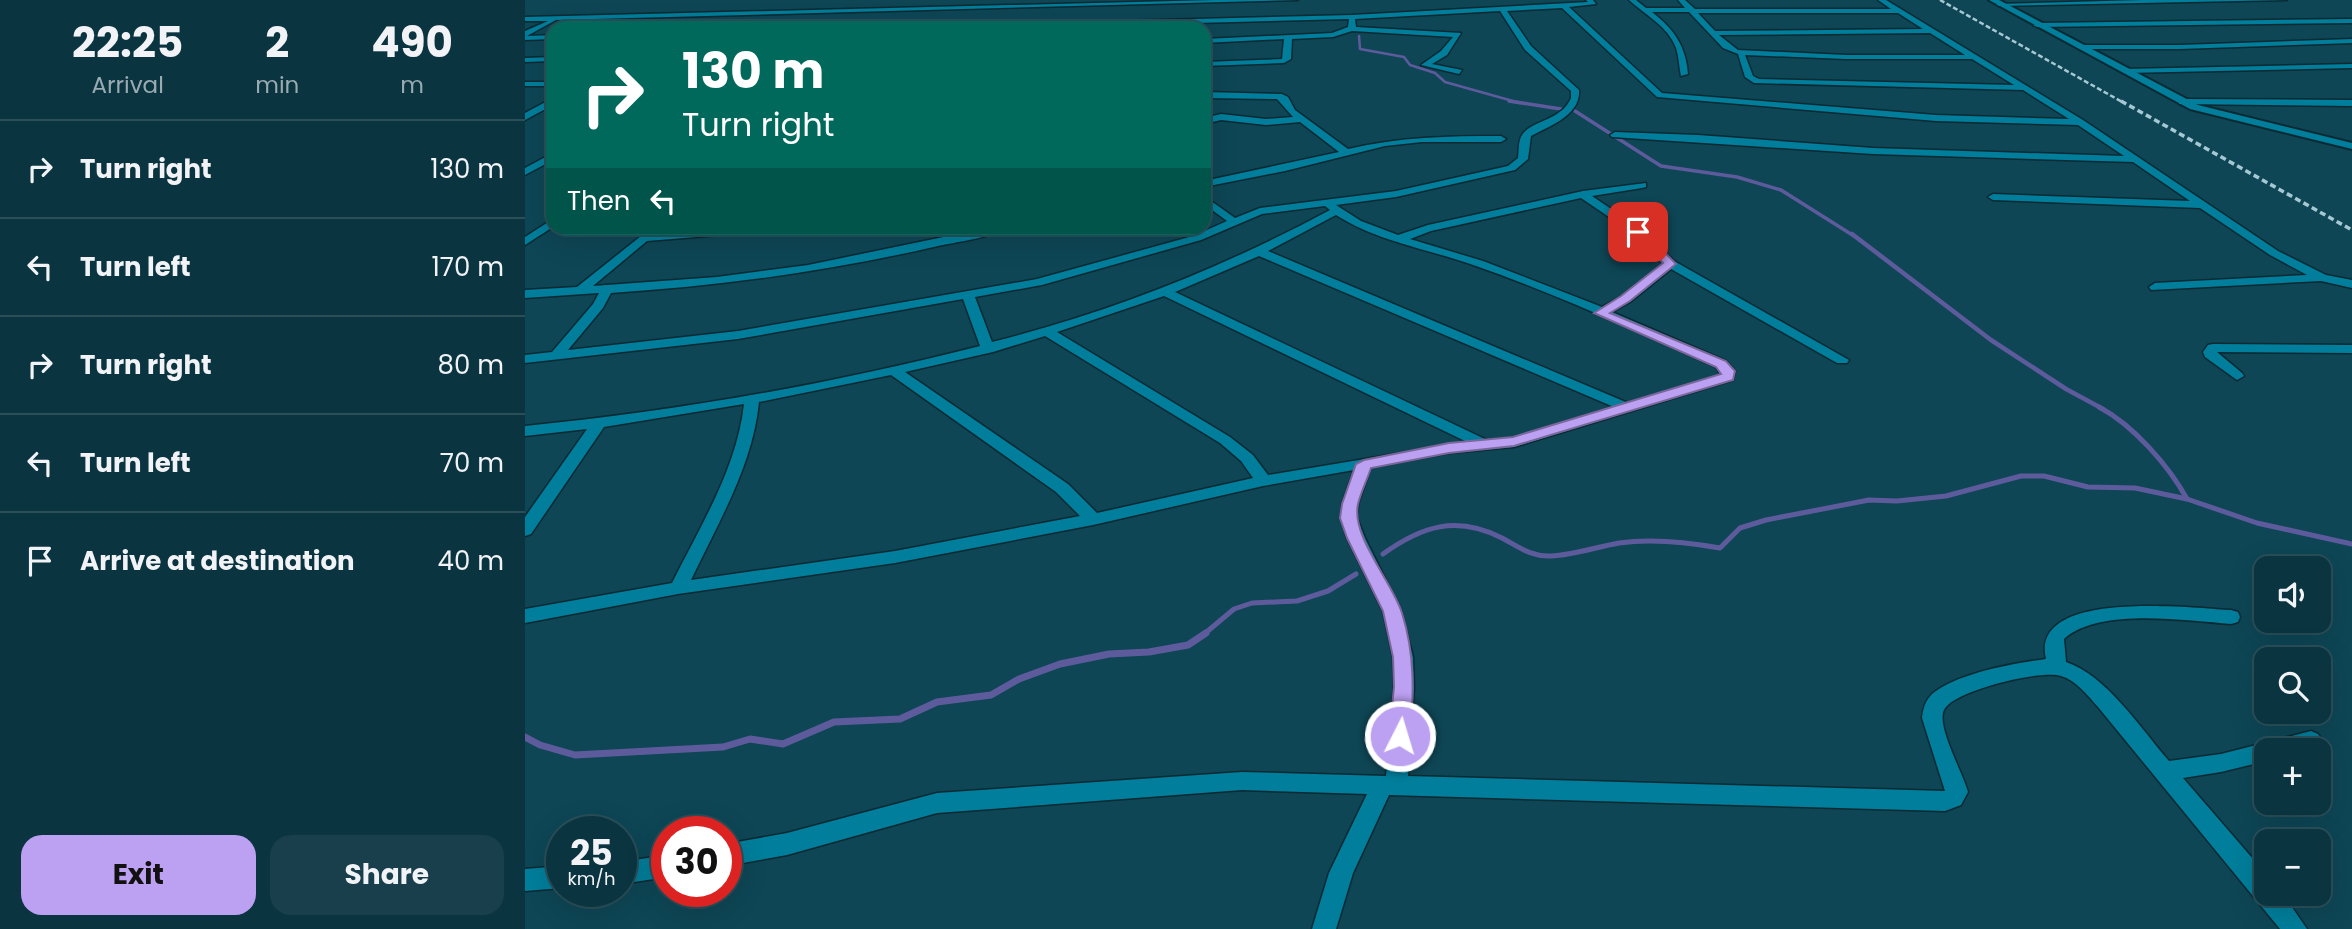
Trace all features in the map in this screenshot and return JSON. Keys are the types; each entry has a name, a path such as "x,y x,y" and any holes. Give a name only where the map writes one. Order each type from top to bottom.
{"street":[{"path":"525,19 1295,0"},
{"path":"1198,21 1565,7 1593,4 1589,0"},
{"path":"1632,0 1671,32 1679,43 1684,57 1684,74"},
{"path":"1681,0 1729,50 1741,53 1972,57"},
{"path":"1881,0 2080,122 2274,253 2322,278"},
{"path":"1996,2 2076,5 2284,0"},
{"path":"1996,2 2182,102 2220,115 2352,146"},
{"path":"1565,7 1660,95 1936,118 2080,122"},
{"path":"1211,231 1233,220 1277,207 1331,207 1519,165 1528,134 1566,111 1577,97 1575,90 1528,48 1502,9"},
{"path":"1645,10 1898,11"},
{"path":"1352,17 1352,29"},
{"path":"553,21 559,18"},
{"path":"2037,24 2352,21"},
{"path":"525,36 546,25"},
{"path":"1211,41 1338,34 1352,29 1458,34 1457,39 1444,53 1425,65 1459,72"},
{"path":"1715,33 1932,31"},
{"path":"525,36 546,37"},
{"path":"1211,64 1284,61 1287,59 1288,38"},
{"path":"2080,47 2162,48 2352,41"},
{"path":"1741,53 1749,78 1757,81 2025,88"},
{"path":"525,60 546,59"},
{"path":"2125,71 2352,66"},
{"path":"525,84 546,83"},
{"path":"1211,95 1279,96 1300,119 1344,151"},
{"path":"2182,102 2352,103"},
{"path":"525,117 546,105"},
{"path":"1211,119 1221,117 1266,122 1300,119"},
{"path":"1615,135 1698,138 1873,151 2135,159"},
{"path":"1211,183 1285,168 1344,151 1422,139 1501,139"},
{"path":"525,172 546,160"},
{"path":"1402,238 1429,228 1583,194 1642,185"},
{"path":"1583,194 1638,232 1670,264 1842,360"},
{"path":"1993,197 2205,205"},
{"path":"1211,204 1233,220"},
{"path":"525,616 678,588 895,557 1093,519 1263,481 1482,443 1514,442 1624,406 1728,377 1728,371 1721,364 1480,263 1374,231 1331,207"},
{"path":"525,431 598,424 752,399 894,371 1049,333 1165,292 1258,251 1331,207"},
{"path":"525,242 546,227"},
{"path":"580,291 648,235"},
{"path":"646,237 674,235"},
{"path":"525,294 779,273 890,253 968,235"},
{"path":"525,359 738,335 968,295 1083,270 1203,235"},
{"path":"1258,251 1624,406"},
{"path":"1600,313 1626,299 1670,264"},
{"path":"2155,287 2322,278 2352,284"},
{"path":"556,356 599,305 607,289"},
{"path":"1165,292 1482,443"},
{"path":"968,295 988,349"},
{"path":"1049,333 1225,440 1243,453 1259,470 1263,481"},
{"path":"2237,376 2212,357 2210,352 2213,348 2352,349"},
{"path":"894,371 1062,488 1093,519"},
{"path":"678,588 729,481 753,416 752,399"},
{"path":"525,530 598,424"},
{"path":"1324,929 1335,885 1347,854 1389,785 1404,687 1403,657 1392,611 1349,518 1350,504 1364,464"},
{"path":"2058,667 2053,645 2056,634 2065,626 2095,618 2170,610 2231,617"},
{"path":"742,852 787,844 937,803 1242,781 1945,801 1953,798 1957,792 1936,730 1934,705 1938,700 1969,686 2005,675 2058,667 2075,674 2091,686 2254,878"},
{"path":"2164,771 2254,754"},
{"path":"525,880 546,878"},
{"path":"2277,906 2295,929"}],"waterway":[{"path":"1359,36 1360,49 1404,57 1410,65 1435,73 1445,82 1518,102"},
{"path":"1509,101 1518,102"},
{"path":"1518,102 1561,109"},
{"path":"1575,111 1661,166 1737,177 1781,190 1854,236"},
{"path":"1852,234 1991,340 2066,389 2103,409"},
{"path":"2099,407 2125,424 2149,447 2187,499"},
{"path":"1383,554 1412,536 1440,527 1454,526 1485,531 1525,551 1544,556 1644,541 1683,542 1720,548 1740,528 1766,520 1869,500 1897,501 1946,496 2021,476 2044,476 2088,487 2135,488 2187,499"},
{"path":"2187,499 2257,523 2352,544"},
{"path":"1203,635 1234,609 1252,603 1297,601 1328,591 1356,574"},
{"path":"525,737 540,745 575,755 723,747 750,739 783,744 834,722 900,719 937,702 991,695 1019,679 1060,664 1109,654 1149,652 1188,645 1203,635"}],"railway":[{"path":"1940,0 2124,103"},
{"path":"2121,101 2352,230"}],"route":[{"path":"1400,736 1404,687 1403,657 1392,611 1349,518 1350,504 1364,464 1482,443 1514,442 1624,406 1728,377 1728,371 1721,364 1600,313 1626,299 1670,264 1638,232"}]}
